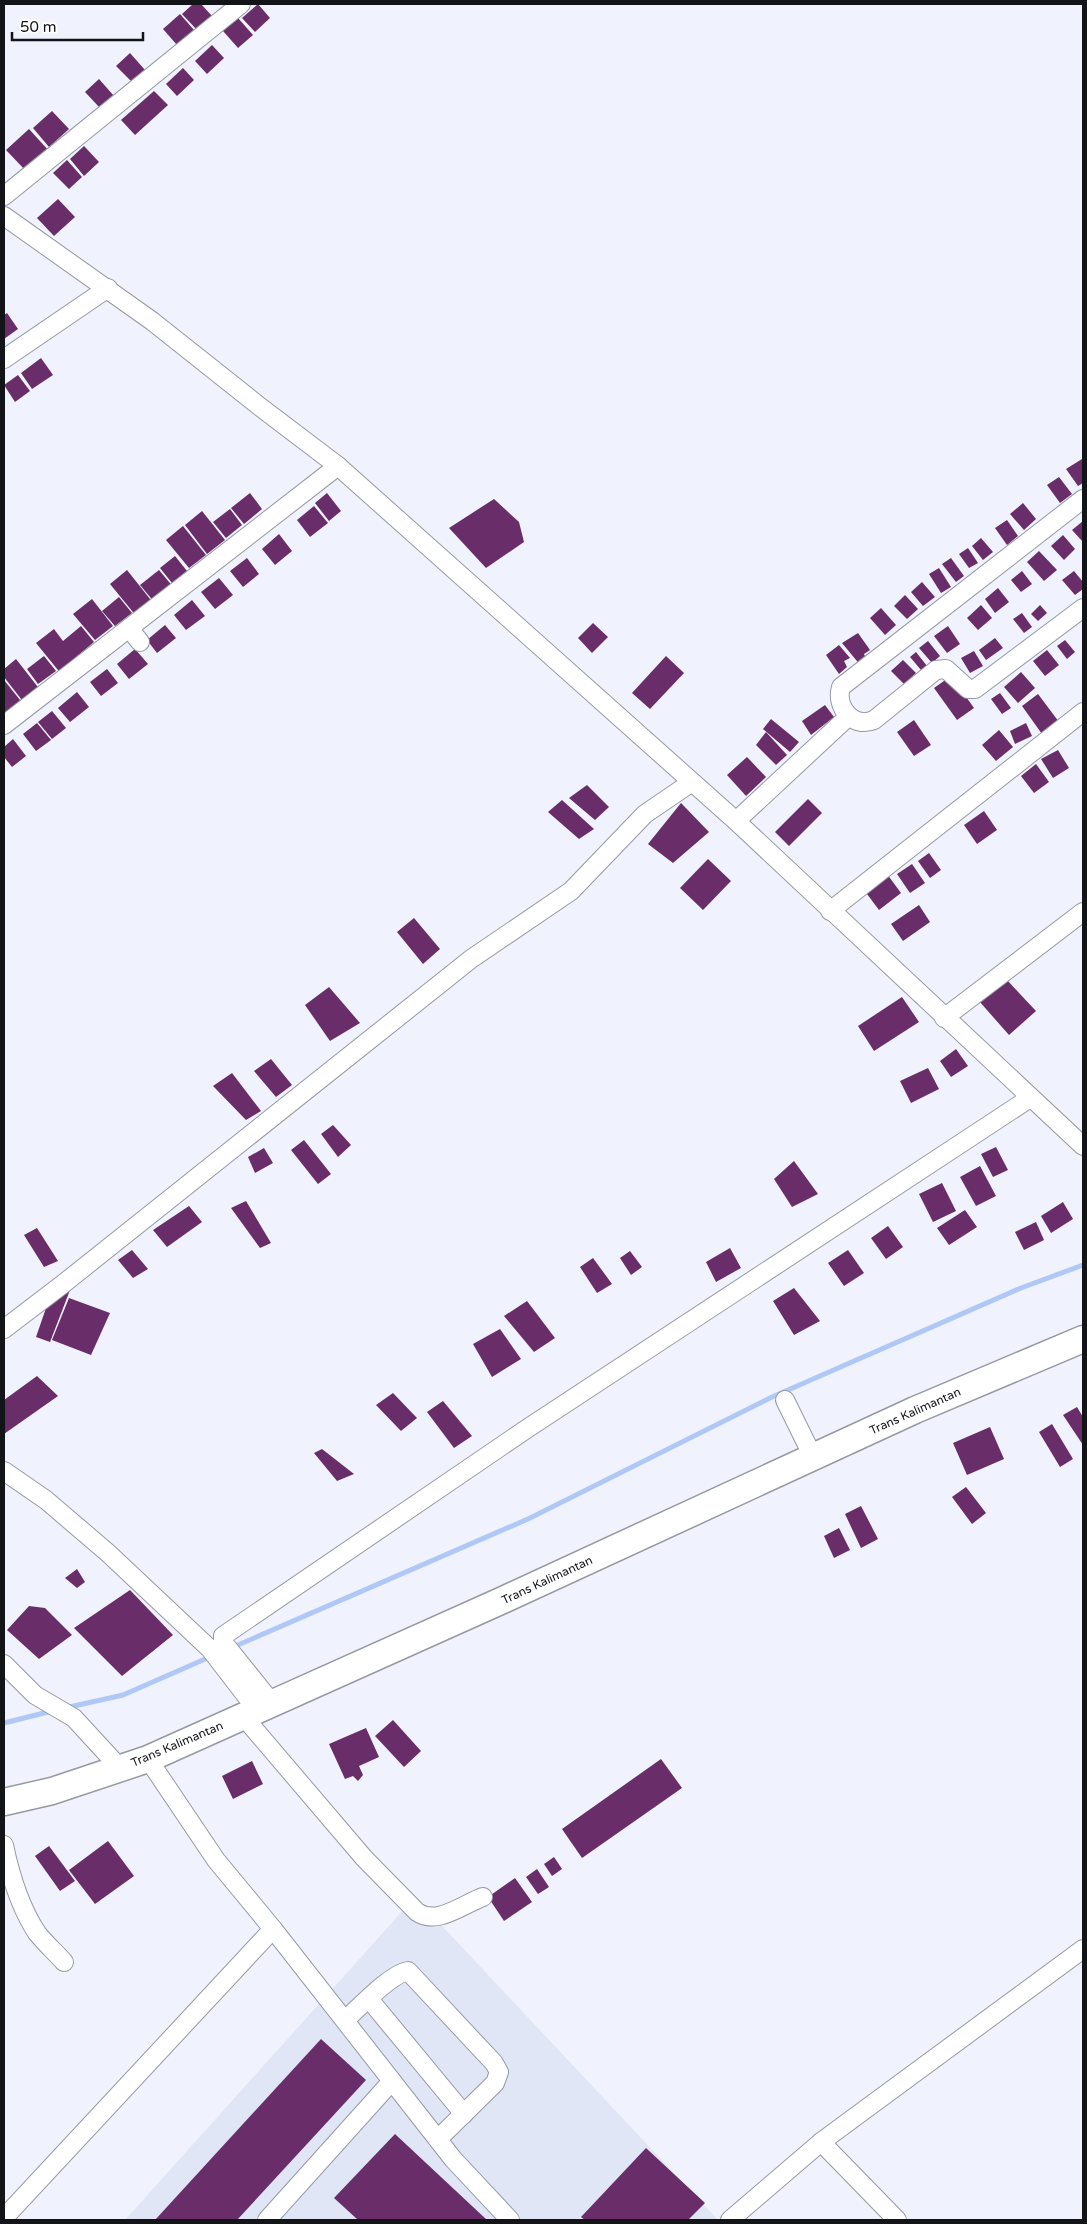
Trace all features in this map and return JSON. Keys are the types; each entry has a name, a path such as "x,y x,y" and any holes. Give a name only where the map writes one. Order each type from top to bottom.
{"highway":[{"name":"Trans Kalimantan","path":"4,1802 52,1791 148,1759 503,1600 940,1399 1083,1339"}],"street":[{"path":"4,196 241,4"},
{"path":"8,224 108,288 338,466 440,554 736,821 944,1018 1083,1146"},
{"path":"4,359 108,288"},
{"path":"4,725 338,466"},
{"path":"1083,499 841,687 840,701 849,716 858,722 867,723 874,720 936,670 946,669 968,689 975,689 1083,608"},
{"path":"129,628 140,642"},
{"path":"830,911 1083,712"},
{"path":"736,821 849,716"},
{"path":"4,1329 471,959 571,891 645,814 692,782"},
{"path":"944,1018 1083,912"},
{"path":"222,1653 222,1639 227,1632 525,1430 1030,1098"},
{"path":"785,1400 813,1457"},
{"path":"4,1471 46,1500 222,1653 257,1709 364,1858 417,1912 424,1917 439,1916 483,1897"},
{"path":"4,1664 35,1695 74,1718 120,1768"},
{"path":"148,1759 216,1860 273,1928 453,2159 510,2220"},
{"path":"4,1845 8,1866 22,1903 37,1933 64,1962"},
{"path":"4,2218 273,1928"},
{"path":"730,2220 821,2142 1083,1948"},
{"path":"345,2020 402,1972 408,1971 494,2063 499,2072 499,2077 438,2139"},
{"path":"369,1999 464,2114"},
{"path":"267,2220 392,2081"},
{"path":"821,2142 897,2220"}],"shaded area":[{"path":"415,1897 718,2220 125,2220"}],"building":[{"path":"193,4 201,4 212,16 197,30 182,14"},
{"path":"258,4 270,18 255,32 242,18"},
{"path":"180,14 194,30 177,45 163,29"},
{"path":"238,18 253,35 238,48 223,31"},
{"path":"212,45 224,58 207,74 195,61"},
{"path":"130,53 145,70 132,82 116,66"},
{"path":"183,68 194,80 177,96 166,84"},
{"path":"99,79 114,96 100,108 85,92"},
{"path":"154,91 168,105 135,135 121,120"},
{"path":"52,111 69,129 49,147 33,128"},
{"path":"29,129 49,151 26,171 6,150"},
{"path":"84,146 99,162 84,176 70,159"},
{"path":"67,160 82,177 69,189 53,173"},
{"path":"58,199 75,217 54,236 37,218"},
{"path":"7,313 18,329 4,339 4,315"},
{"path":"41,358 53,375 32,389 21,373"},
{"path":"18,375 30,391 15,402 4,385"},
{"path":"1082,459 1083,483 1078,486 1066,469"},
{"path":"1059,477 1072,494 1060,503 1047,485"},
{"path":"250,493 262,509 244,524 231,508"},
{"path":"327,493 341,511 329,521 315,503"},
{"path":"494,499 519,522 524,542 486,568 449,528"},
{"path":"1023,503 1036,519 1024,530 1010,514"},
{"path":"314,506 328,523 310,537 297,520"},
{"path":"230,509 242,525 226,538 213,522"},
{"path":"202,511 225,540 207,554 185,525"},
{"path":"1007,520 1018,536 1007,545 995,528"},
{"path":"1083,521 1083,542 1072,530"},
{"path":"183,526 206,555 189,568 166,540"},
{"path":"279,534 292,551 275,565 262,549"},
{"path":"1063,535 1075,549 1064,560 1051,546"},
{"path":"981,538 993,552 983,560 972,546"},
{"path":"968,548 978,563 969,568 959,554"},
{"path":"1039,551 1057,570 1044,581 1027,562"},
{"path":"175,556 187,571 172,583 160,568"},
{"path":"247,558 259,574 243,587 230,571"},
{"path":"951,558 964,576 956,582 942,564"},
{"path":"939,568 951,587 941,593 929,574"},
{"path":"127,570 154,604 137,617 110,584"},
{"path":"159,570 174,588 155,603 140,585"},
{"path":"1022,571 1032,584 1021,592 1011,580"},
{"path":"1074,571 1083,582 1083,589 1075,595 1062,580"},
{"path":"219,578 233,595 215,609 201,592"},
{"path":"922,582 935,597 923,606 911,592"},
{"path":"998,588 1009,602 995,613 985,599"},
{"path":"905,595 918,609 907,619 894,606"},
{"path":"119,597 132,613 115,626 102,611"},
{"path":"92,599 113,626 95,640 73,614"},
{"path":"192,600 205,616 186,630 174,615"},
{"path":"981,605 992,618 978,630 967,618"},
{"path":"1040,605 1047,613 1038,621 1031,614"},
{"path":"881,608 896,625 885,635 870,618"},
{"path":"1022,613 1032,627 1024,633 1013,619"},
{"path":"593,623 608,637 592,653 578,638"},
{"path":"165,625 176,638 157,653 147,640"},
{"path":"81,626 94,642 76,657 80,661 62,675 36,643 54,629 63,641"},
{"path":"948,626 960,644 947,653 934,636"},
{"path":"858,633 870,650 864,654 867,661 861,666 842,643"},
{"path":"995,638 1003,648 986,660 979,650"},
{"path":"1065,640 1075,652 1067,659 1057,646"},
{"path":"928,641 940,656 932,663 919,648"},
{"path":"839,645 850,658 844,661 847,667 839,674 826,655"},
{"path":"135,649 148,664 129,679 117,664"},
{"path":"1047,650 1059,665 1045,676 1033,661"},
{"path":"974,651 983,666 970,673 961,658"},
{"path":"916,652 927,666 921,670 910,657"},
{"path":"44,656 56,671 38,684 27,669"},
{"path":"666,656 684,673 650,709 632,693"},
{"path":"16,659 41,691 25,704 4,677 4,669"},
{"path":"903,660 916,673 904,684 891,671"},
{"path":"107,669 118,683 101,696 90,682"},
{"path":"1021,672 1035,688 1018,703 1004,687"},
{"path":"951,676 974,708 957,720 934,688"},
{"path":"4,680 24,705 4,715"},
{"path":"77,692 89,707 70,722 58,708"},
{"path":"1000,693 1011,708 1002,714 991,699"},
{"path":"1038,694 1059,722 1042,734 1022,706"},
{"path":"825,705 834,717 811,735 802,721"},
{"path":"52,711 66,728 52,739 38,722"},
{"path":"771,719 799,742 790,752 763,729"},
{"path":"914,720 931,745 914,756 897,732"},
{"path":"37,723 51,740 36,751 23,734"},
{"path":"1026,723 1032,736 1015,744 1010,731"},
{"path":"999,730 1013,747 996,761 982,745"},
{"path":"766,732 787,755 776,765 756,745"},
{"path":"13,739 26,756 12,767 4,757 4,747"},
{"path":"1058,750 1069,768 1053,778 1041,759"},
{"path":"747,757 766,777 746,796 727,775"},
{"path":"1036,764 1049,782 1034,793 1021,776"},
{"path":"587,785 609,807 595,820 569,798"},
{"path":"808,799 822,813 789,846 775,832"},
{"path":"562,800 594,829 579,839 548,812"},
{"path":"681,803 709,832 673,863 648,844"},
{"path":"984,811 997,830 977,844 964,825"},
{"path":"929,853 941,870 930,878 918,861"},
{"path":"708,859 731,881 703,910 680,888"},
{"path":"912,864 925,883 910,893 897,874"},
{"path":"887,874 901,893 879,910 864,890"},
{"path":"919,905 930,922 903,941 891,924"},
{"path":"414,918 440,949 423,964 397,932"},
{"path":"1005,978 1036,1011 1009,1035 979,1001"},
{"path":"329,987 360,1023 330,1041 305,1005"},
{"path":"902,997 919,1022 874,1051 858,1026"},
{"path":"956,1049 968,1066 951,1077 940,1061"},
{"path":"271,1059 292,1085 276,1097 254,1071"},
{"path":"928,1068 939,1089 911,1103 900,1081"},
{"path":"232,1073 261,1111 246,1120 213,1086"},
{"path":"333,1125 351,1145 338,1157 321,1134"},
{"path":"304,1140 331,1174 318,1184 291,1150"},
{"path":"996,1147 1008,1170 993,1177 981,1154"},
{"path":"264,1148 273,1163 255,1173 248,1157"},
{"path":"794,1161 818,1194 792,1207 774,1179"},
{"path":"980,1166 996,1196 976,1206 960,1177"},
{"path":"942,1183 956,1211 933,1222 919,1194"},
{"path":"246,1201 271,1243 260,1248 231,1208"},
{"path":"1063,1202 1073,1219 1051,1233 1041,1216"},
{"path":"189,1206 202,1222 167,1247 153,1230"},
{"path":"965,1210 977,1227 949,1245 937,1228"},
{"path":"1036,1222 1044,1240 1024,1250 1015,1232"},
{"path":"888,1226 903,1247 886,1259 871,1238"},
{"path":"37,1228 58,1261 44,1267 24,1235"},
{"path":"730,1248 741,1268 716,1282 706,1262"},
{"path":"132,1250 148,1269 133,1278 118,1260"},
{"path":"848,1250 864,1273 844,1286 828,1263"},
{"path":"630,1251 642,1267 631,1275 620,1258"},
{"path":"593,1258 612,1284 597,1293 580,1267"},
{"path":"54,1285 70,1290 50,1342 36,1337"},
{"path":"794,1288 820,1321 794,1335 773,1301"},
{"path":"69,1298 110,1313 91,1355 52,1340"},
{"path":"527,1301 555,1338 534,1352 504,1316"},
{"path":"500,1329 521,1359 492,1377 473,1344"},
{"path":"37,1376 58,1396 4,1434 4,1400"},
{"path":"393,1393 417,1418 401,1431 376,1405"},
{"path":"443,1401 472,1436 454,1448 427,1412"},
{"path":"1077,1407 1083,1417 1083,1445 1063,1415"},
{"path":"1052,1424 1073,1459 1060,1467 1039,1432"},
{"path":"990,1427 1004,1459 967,1475 953,1443"},
{"path":"322,1449 354,1474 337,1481 314,1453"},
{"path":"966,1487 986,1513 972,1524 952,1497"},
{"path":"861,1506 878,1539 861,1548 845,1514"},
{"path":"839,1528 850,1550 834,1558 824,1536"},
{"path":"77,1569 85,1582 77,1588 65,1578"},
{"path":"130,1590 173,1635 122,1676 74,1628"},
{"path":"29,1606 45,1608 72,1635 39,1659 7,1630"},
{"path":"393,1720 421,1751 404,1767 375,1736"},
{"path":"366,1728 379,1757 359,1766 363,1775 358,1781 353,1776 345,1779 329,1744"},
{"path":"661,1759 682,1788 582,1858 562,1829"},
{"path":"252,1761 263,1784 233,1799 222,1776"},
{"path":"108,1841 134,1876 95,1904 69,1870"},
{"path":"49,1846 75,1881 60,1891 35,1856"},
{"path":"554,1857 562,1869 552,1876 544,1864"},
{"path":"537,1869 549,1887 538,1894 526,1877"},
{"path":"515,1878 532,1902 504,1921 488,1897"},
{"path":"321,2039 366,2080 237,2220 155,2220"},
{"path":"395,2134 487,2220 358,2220 334,2198"},
{"path":"646,2148 705,2203 688,2220 585,2220 581,2217"}],"waterway":[{"path":"231,1648 528,1519 772,1397 1021,1288 1083,1265"},
{"path":"65,1708 123,1695 212,1656"},
{"path":"4,1723 52,1711"}]}
